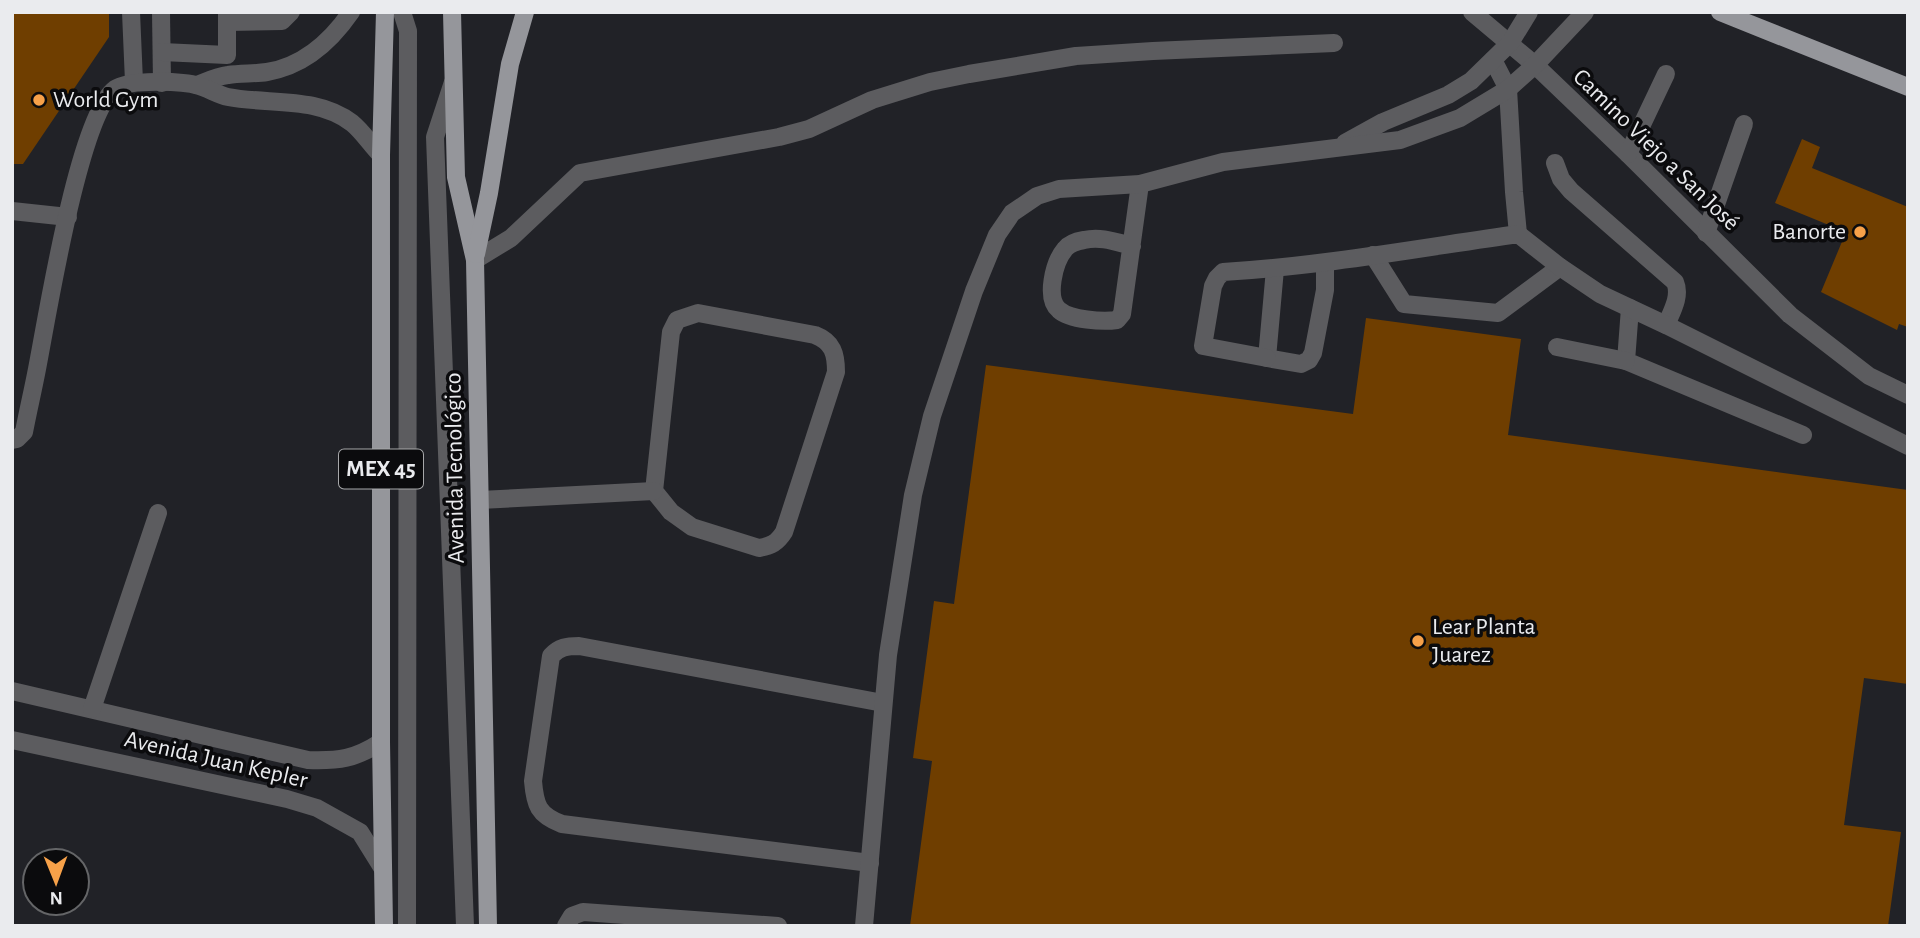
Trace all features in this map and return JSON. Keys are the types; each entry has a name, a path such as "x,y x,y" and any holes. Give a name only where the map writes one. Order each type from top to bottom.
{"main road":[{"name":"MEX 45","path":"384,12 381,155 381,742 384,926"},
{"name":"Avenida Tecnológico","path":"452,12 456,177 475,260 488,926"},
{"path":"475,260 510,64 525,12"},
{"path":"1720,12 1908,87"}],"street":[{"path":"131,12 134,82"},
{"path":"161,12 162,83"},
{"path":"225,97 227,17 282,21 291,12"},
{"path":"197,85 226,75 268,72 287,67 307,57 329,40 351,12"},
{"path":"402,12 408,31 407,926"},
{"name":"Camino Viejo a San José","path":"1472,12 1535,65 1628,153 1790,315 1869,376 1908,395"},
{"path":"1335,148 1383,122 1448,95 1471,81 1510,43 1529,12"},
{"path":"864,926 888,655 913,495 932,416 974,290 998,235 1012,213 1037,196 1059,189 1140,184 1223,162 1400,140 1460,118 1508,89 1535,65 1585,12"},
{"path":"475,260 511,238 580,173 779,137 809,129 872,100 930,82 1076,57 1334,43"},
{"path":"162,52 227,55"},
{"path":"1493,60 1508,89 1518,234 1600,294 1666,324 1908,446"},
{"path":"1628,153 1666,74"},
{"path":"453,80 435,137 465,926"},
{"path":"12,440 18,439 24,432 82,157 96,117 116,88 134,82 197,85 225,97 313,106 330,111 353,124 381,155"},
{"path":"1706,233 1744,124"},
{"path":"1555,163 1571,191 1675,282 1678,296 1666,324"},
{"path":"1132,246 1100,238 1083,240 1065,249 1057,264 1050,293 1058,310 1072,316 1106,322 1117,320 1122,314 1132,246 1140,184"},
{"path":"12,211 68,217"},
{"path":"1325,262 1325,290 1313,354 1309,360 1301,364 1203,346 1213,286 1223,272 1275,269 1518,234"},
{"path":"1373,256 1405,304 1498,313 1560,267"},
{"path":"1267,358 1275,269"},
{"path":"1626,361 1630,308"},
{"path":"698,313 815,334 832,346 836,357 836,372 784,532 778,542 759,548 692,527 671,512 654,491 671,332 677,320 698,313"},
{"path":"1557,347 1626,361 1803,435"},
{"path":"480,500 654,491"},
{"path":"92,709 158,513"},
{"path":"870,863 562,824 548,819 540,811 534,795 533,781 551,656 566,646 579,646 883,703"},
{"name":"Avenida Juan Kepler","path":"12,691 308,760 353,758 381,742"},
{"name":"Avenida Juan Kepler","path":"12,740 317,808 360,832 383,869"},
{"path":"566,926 572,916 583,912 778,926"}],"building":[{"name":"World Gym","path":"12,12 109,12 109,37 23,164 12,164"},
{"path":"1802,139 1820,147 1812,168 1908,207 1908,327 1899,324 1897,330 1821,292 1846,232 1775,203"},
{"name":"Lear Planta Juarez","path":"1366,318 1521,339 1508,435 1908,490 1908,684 1864,678 1844,825 1901,832 1888,926 910,926 932,761 913,758 934,601 954,604 986,365 1353,414"}],"place":[{"name":"World Gym","path":"39,100"},
{"name":"Banorte","path":"1860,232"},
{"name":"Lear Planta Juarez","path":"1418,641"}]}
